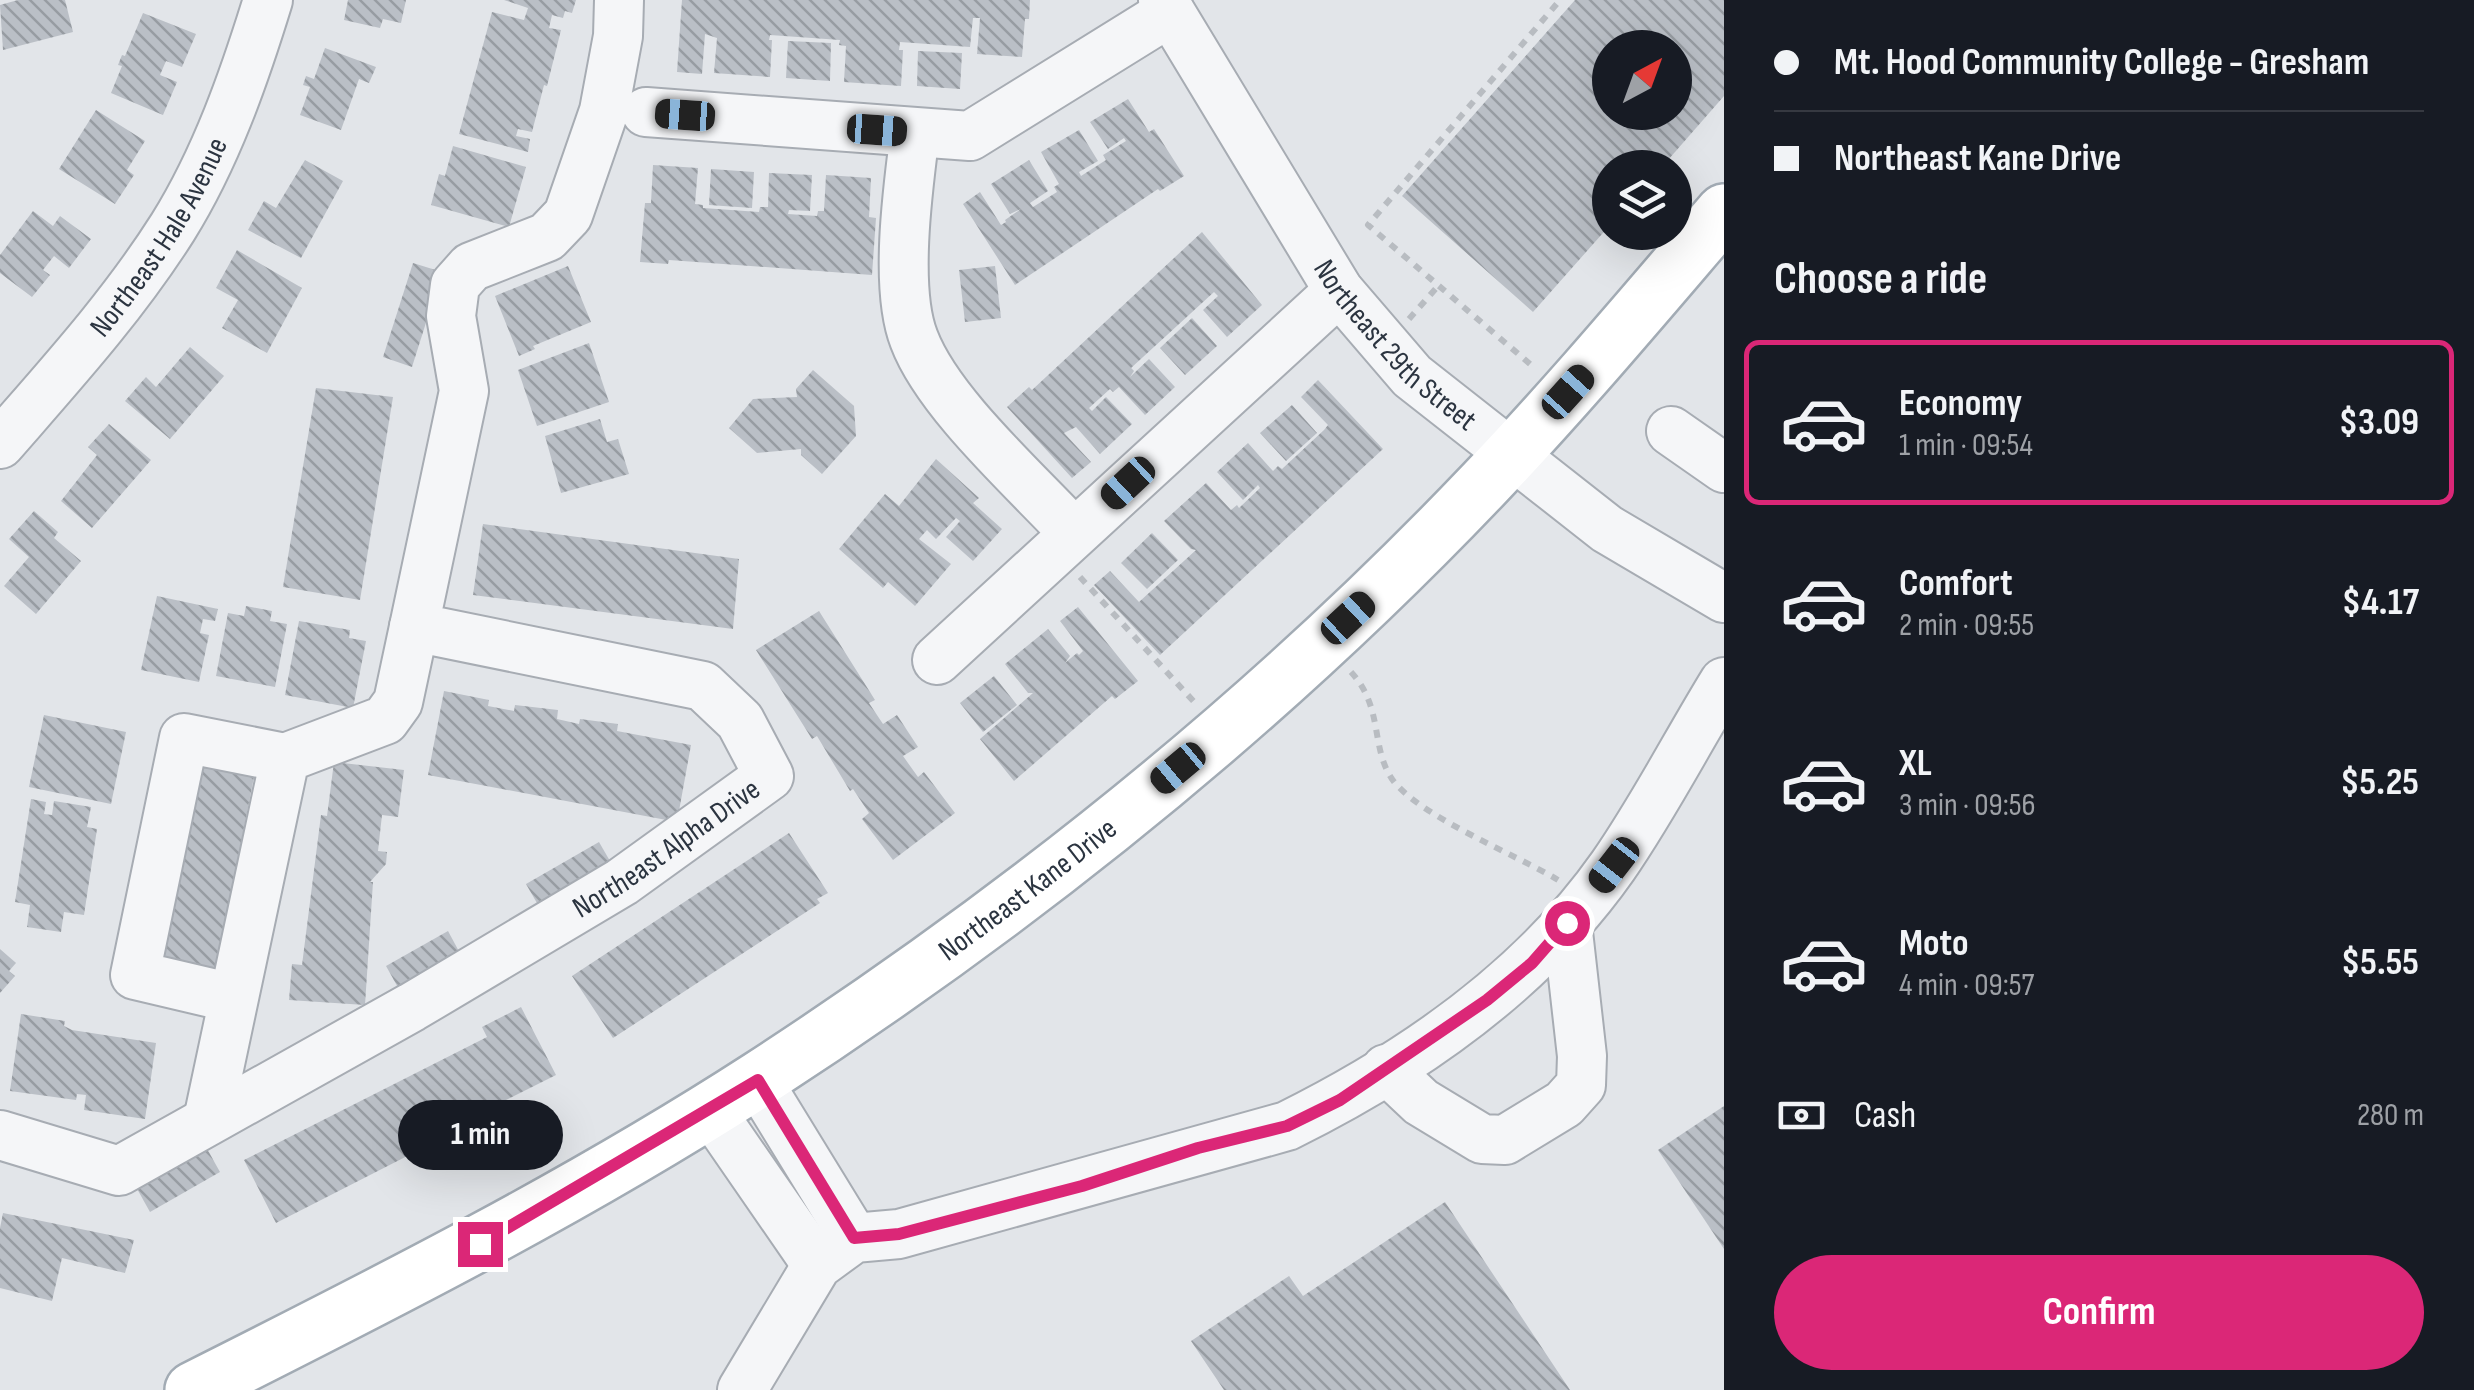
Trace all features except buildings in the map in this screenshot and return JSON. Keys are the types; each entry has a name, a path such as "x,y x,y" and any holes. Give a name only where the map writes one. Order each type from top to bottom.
{"main road":[{"name":"Northeast Kane Drive","path":"193,1390 480,1244 710,1110 1007,906 1222,732 1323,642 1512,454 1724,212"}],"street":[{"name":"Northeast Hale Avenue","path":"0,444 92,340 174,225 231,107 268,0"},
{"path":"233,998 134,976 184,738 284,758 384,720 398,702 464,390 451,316 455,285 471,267 546,237 568,215 625,112 619,0"},
{"path":"625,112 970,136 1167,6"},
{"name":"Northeast 29th Street","path":"1167,6 1338,291 1384,348 1412,376 1607,529 1724,598"},
{"path":"915,133 908,189 905,294 913,337 930,372 953,404 1065,541"},
{"path":"937,660 1338,291"},
{"path":"1671,431 1724,468"},
{"name":"Northeast Alpha Drive","path":"0,1135 118,1171 412,1007 622,882 769,776 740,721 703,686 414,627"},
{"path":"742,1390 836,1251 1082,1186 1198,1148 1287,1126 1340,1100 1487,1000 1532,963 1614,865 1724,682"},
{"path":"208,1120 284,758"},
{"path":"1386,1069 1421,1102 1482,1140 1505,1140 1564,1104 1581,1085 1577,912"},
{"path":"758,1080 836,1251"},
{"path":"710,1110 836,1251"}],"path":[{"path":"1530,364 1368,226 1560,0"},
{"path":"1065,541 1222,732"},
{"path":"1323,642 1368,694 1390,776 1401,790 1446,820 1542,870 1577,912"}],"route":[{"path":"480,1244 758,1080 854,1238 899,1234 1287,1126 1340,1100 1487,1000 1532,963 1567,923"}]}
